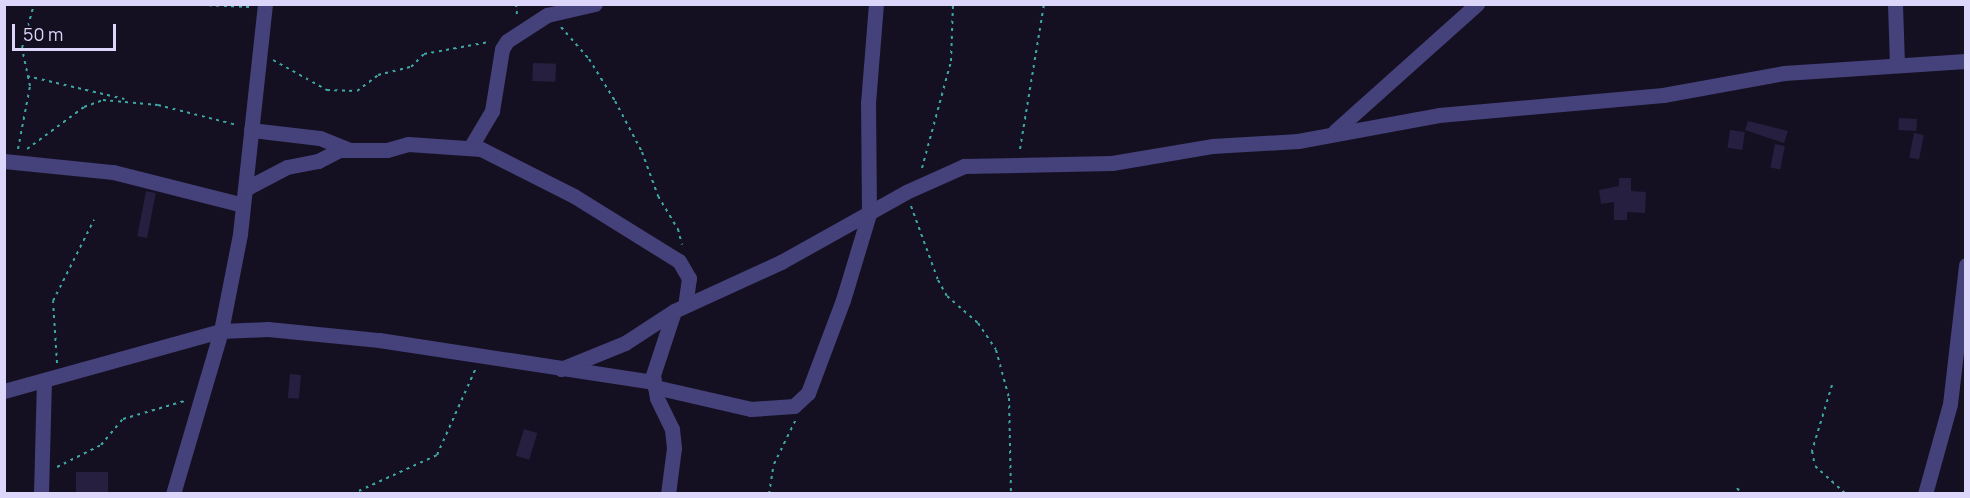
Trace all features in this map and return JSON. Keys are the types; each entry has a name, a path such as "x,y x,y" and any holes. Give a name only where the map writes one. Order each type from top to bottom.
{"street":[{"path":"470,148 492,111 502,49 507,41 547,15 595,4"},
{"path":"4,391 221,331 268,329 479,355 654,385 751,409 801,402 836,321 869,214 868,103 876,4"},
{"path":"1335,132 1478,4"},
{"path":"1895,4 1897,65"},
{"path":"173,494 221,331 244,197 265,6"},
{"path":"561,369 625,343 680,308 781,262 906,192 964,166 1112,163 1212,146 1298,141 1335,132 1438,116 1663,94 1784,73 1965,62"},
{"path":"251,130 320,138 350,150"},
{"path":"12,160 113,172 244,197 287,167 350,150 387,150 408,144 470,148 496,154 574,196 679,261 689,278 654,385 672,429 674,448 668,494"},
{"path":"1925,494 1950,404 1965,265"},
{"path":"41,494 50,379"}],"path":[{"path":"12,160 30,86 22,48 34,4"},
{"path":"179,4 265,6"},
{"path":"919,172 925,164 951,61 953,4"},
{"path":"1017,164 1044,4"},
{"path":"547,15 569,33 589,59 642,152 658,196 680,236 679,261"},
{"path":"260,52 327,90 338,92 357,91 378,75 411,67 424,54 447,52 471,43 507,41"},
{"path":"27,76 184,111 251,130"},
{"path":"12,160 36,140 84,107 103,100 130,100"},
{"path":"906,192 938,280 947,296 978,323 996,350 1009,398 1011,494"},
{"path":"50,379 53,301 94,220"},
{"path":"352,494 437,455 474,375 479,355"},
{"path":"1832,385 1812,451 1815,466 1846,494"},
{"path":"41,474 101,445 123,419 202,396"},
{"path":"769,494 774,464 801,402"},
{"path":"1737,488 1742,494"}],"building":[{"path":"533,63 556,64 555,82 532,81"},
{"path":"1899,118 1917,119 1916,131 1898,130"},
{"path":"1748,121 1788,131 1784,143 1745,130"},
{"path":"1730,130 1745,132 1742,150 1727,148"},
{"path":"1914,133 1924,135 1919,159 1909,158"},
{"path":"1775,144 1785,146 1780,169 1770,168"},
{"path":"1619,178 1631,178 1631,191 1646,192 1645,213 1627,212 1627,220 1614,220 1614,202 1601,204 1599,190 1619,186"},
{"path":"146,191 156,193 147,238 137,236"},
{"path":"290,374 301,375 299,399 288,398"},
{"path":"524,429 537,433 529,460 516,456"},
{"path":"76,472 108,472 108,494 76,494"}]}
